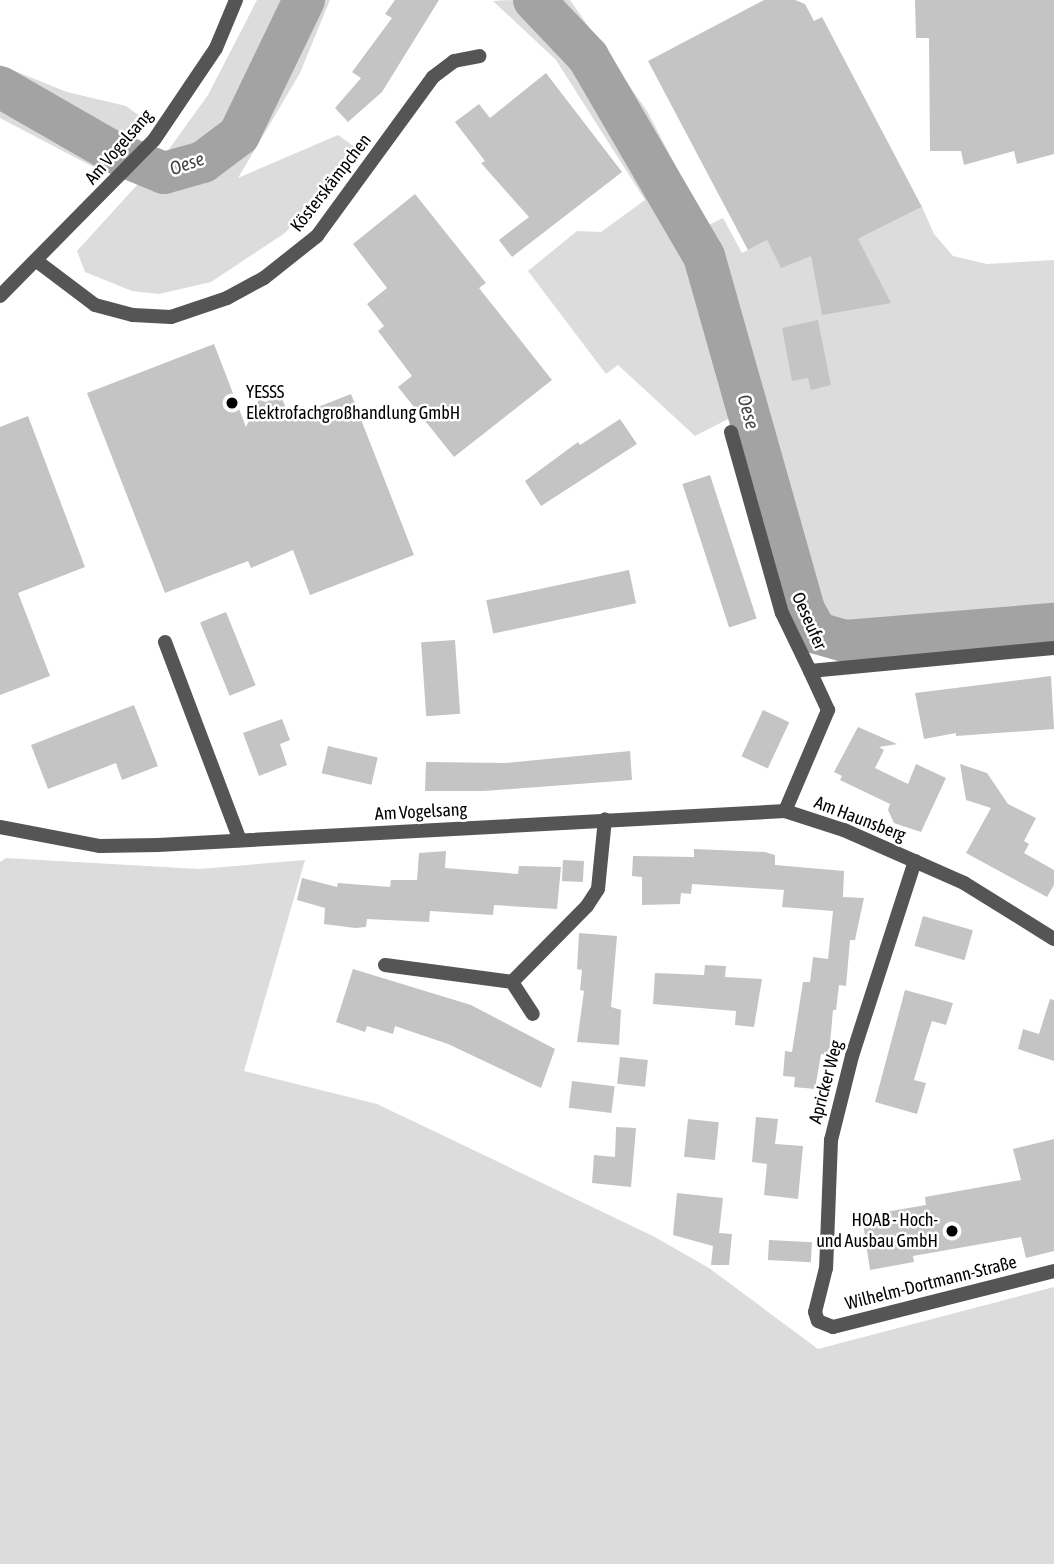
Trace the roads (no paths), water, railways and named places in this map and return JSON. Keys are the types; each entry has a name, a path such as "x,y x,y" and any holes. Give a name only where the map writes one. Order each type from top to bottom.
{"street":[{"name":"Am Vogelsang","path":"0,296 38,262 118,181 154,140 216,48 236,0"},
{"name":"Kösterskämpchen","path":"38,262 95,305 133,315 171,317 219,302 299,253 379,156 433,77 454,61 480,56"},
{"name":"Oeseufer","path":"731,432 782,613 810,671 1054,648"},
{"path":"165,642 240,840"},
{"name":"Am Haunsberg","path":"810,671 828,710 785,811 915,861 1010,908 1054,939"},
{"name":"Am Vogelsang","path":"0,827 100,846 785,811"},
{"path":"512,982 587,906 598,889 605,819"},
{"name":"Apricker Weg","path":"818,1321 815,1312 826,1268 831,1140 852,1056 915,861"},
{"path":"385,965 512,982 533,1014"},
{"name":"Wilhelm-Dortmann-Straße","path":"818,1321 834,1327 1054,1271"}],"waterway":[{"name":"Oese","path":"0,87 113,152 164,173 203,162 239,135 304,0"},
{"name":"Oese","path":"534,0 588,57 704,256 804,610 817,633 845,641 1054,624"}],"place":[{"name":"YESSS Elektrofachgroßhandlung GmbH","path":"232,403"},
{"name":"HOAB - Hoch- und Ausbau GmbH","path":"952,1231"}]}
